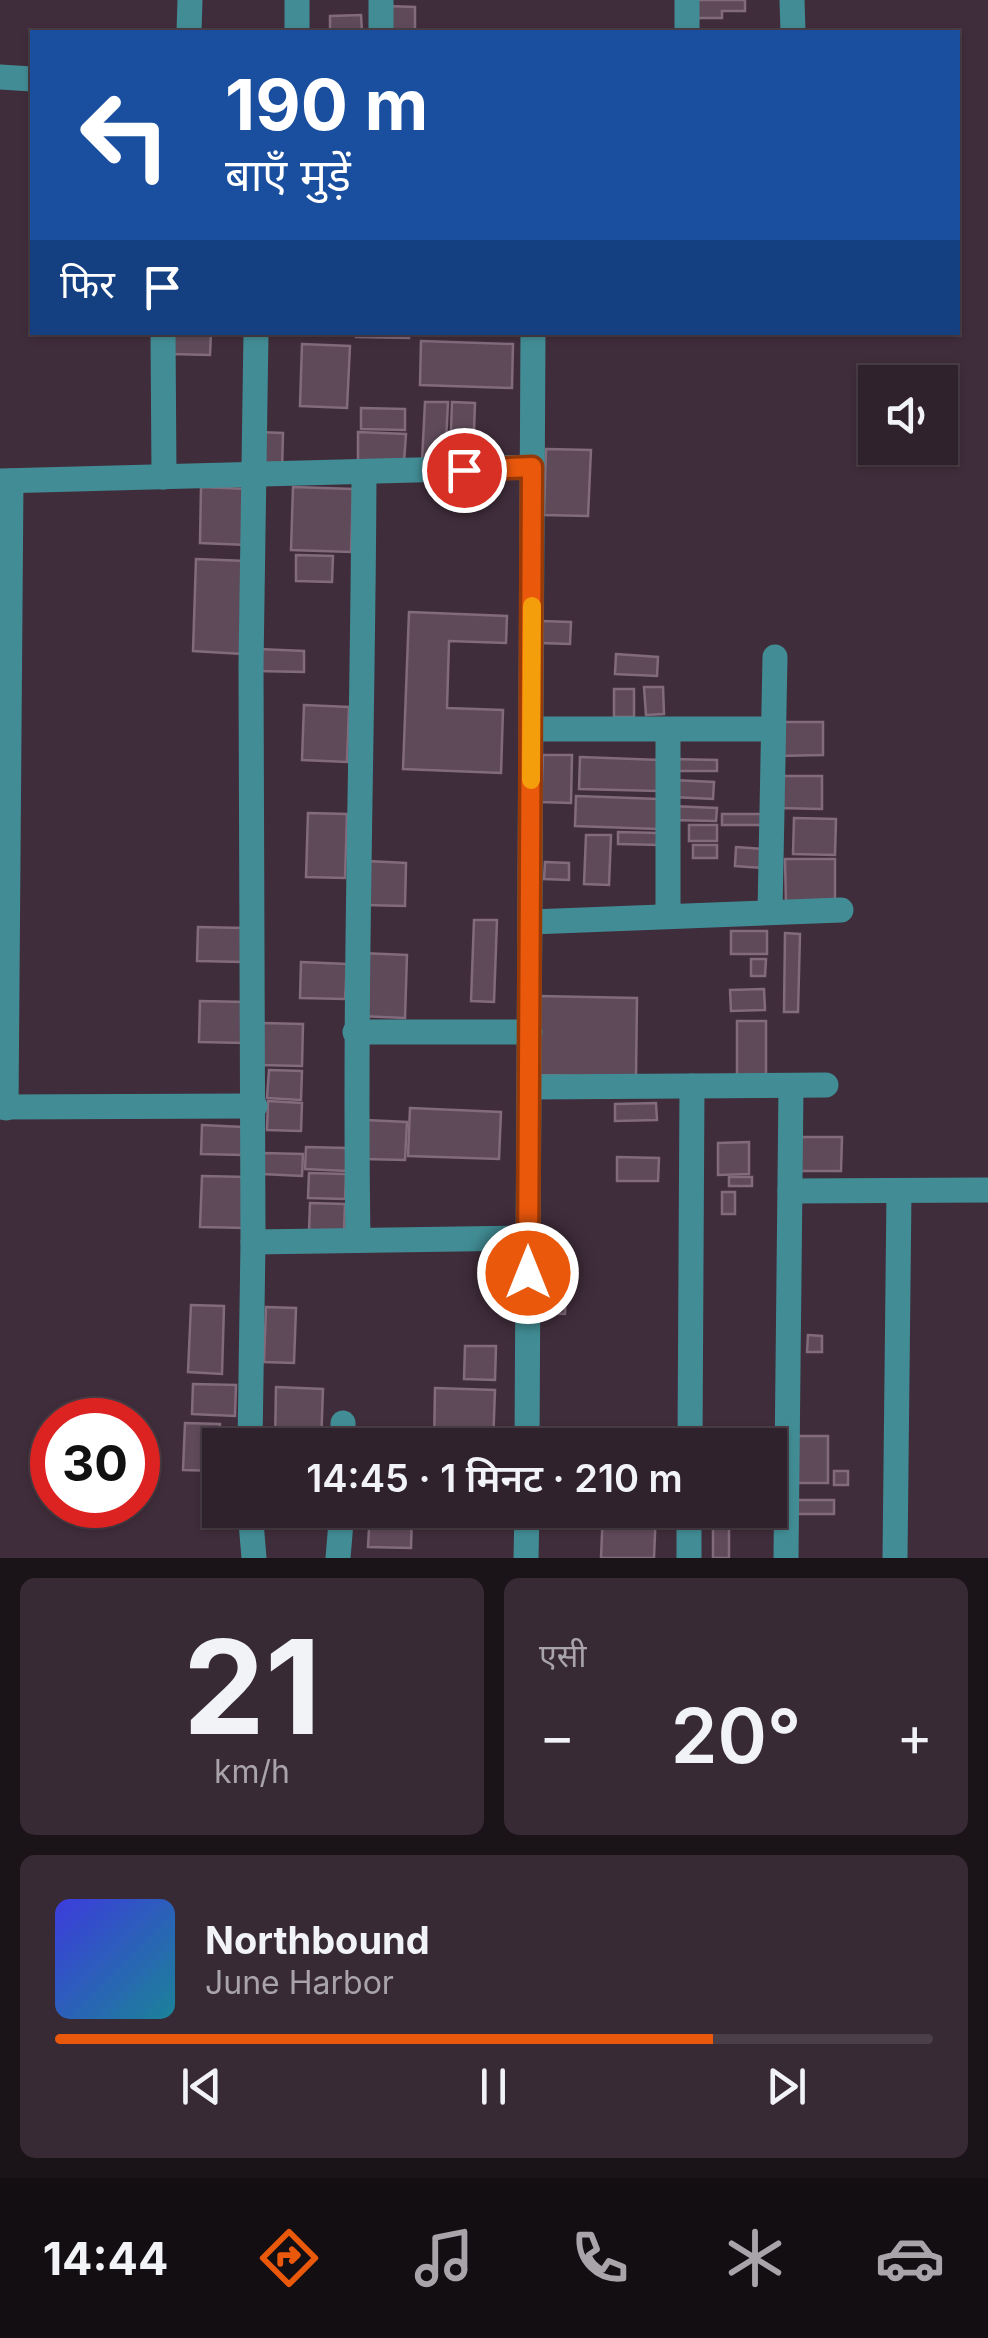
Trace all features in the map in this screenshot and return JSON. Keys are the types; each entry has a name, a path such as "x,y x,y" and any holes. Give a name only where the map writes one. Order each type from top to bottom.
{"street":[{"path":"189,30 190,0"},
{"path":"297,0 297,30"},
{"path":"381,0 382,30"},
{"path":"687,0 687,30"},
{"path":"792,0 793,30"},
{"path":"0,77 30,79"},
{"path":"163,335 164,477"},
{"path":"250,1428 254,1106 251,665 256,335"},
{"path":"527,1428 533,335"},
{"path":"254,1106 3,1107 6,481 532,467"},
{"path":"358,1240 355,1032 363,789 364,474"},
{"path":"770,912 775,657"},
{"path":"532,729 668,732 773,728"},
{"path":"668,732 668,916"},
{"path":"530,922 842,910"},
{"path":"355,1032 530,1032"},
{"path":"530,1086 826,1085"},
{"path":"690,1428 692,1086"},
{"path":"786,1558 791,1086"},
{"path":"790,1191 988,1190"},
{"path":"894,1558 899,1192"},
{"path":"253,1242 529,1238"},
{"path":"252,1528 254,1558"},
{"path":"338,1558 340,1528"},
{"path":"526,1558 527,1528"},
{"path":"689,1528 689,1558"}],"building":[{"path":"691,0 745,0 745,11 722,11 722,18 690,18"},
{"path":"387,6 415,7 415,30 387,30"},
{"path":"361,15 362,30 330,30 330,16"},
{"path":"172,335 211,335 210,355 171,354"},
{"path":"356,335 409,335 409,338"},
{"path":"421,341 513,344 512,388 420,385"},
{"path":"302,344 350,346 347,408 300,406"},
{"path":"425,402 448,402 445,461 422,461"},
{"path":"452,402 475,403 473,459 450,458"},
{"path":"361,408 405,409 405,430 361,429"},
{"path":"258,432 283,433 282,472 257,471"},
{"path":"358,432 406,434 404,462 358,461"},
{"path":"546,449 591,450 588,516 544,515"},
{"path":"201,487 248,489 247,545 200,543"},
{"path":"293,487 353,489 351,552 291,550"},
{"path":"296,555 333,556 332,582 296,581"},
{"path":"196,559 246,561 242,654 193,651"},
{"path":"409,612 507,616 506,643 449,641 447,708 503,710 501,773 403,769"},
{"path":"540,621 571,622 570,644 540,643"},
{"path":"258,649 304,651 304,672 257,671"},
{"path":"616,654 658,657 657,676 615,674"},
{"path":"644,687 663,687 664,714 646,715"},
{"path":"614,689 634,689 634,717 614,717"},
{"path":"304,705 349,707 347,762 302,760"},
{"path":"778,722 823,722 823,755 778,756"},
{"path":"543,755 572,755 571,803 541,802"},
{"path":"580,757 660,760 658,791 579,789"},
{"path":"672,759 717,760 717,771 672,771"},
{"path":"780,776 822,776 822,809 779,808"},
{"path":"673,780 714,782 713,799 672,797"},
{"path":"576,796 658,799 657,829 575,826"},
{"path":"671,806 717,808 716,821 670,820"},
{"path":"308,813 347,814 345,878 306,877"},
{"path":"722,814 762,814 762,825 722,825"},
{"path":"794,818 836,819 835,855 793,854"},
{"path":"689,825 717,825 717,841 689,841"},
{"path":"618,832 659,833 659,845 618,844"},
{"path":"586,835 611,835 609,885 584,884"},
{"path":"693,845 717,845 717,858 693,858"},
{"path":"736,847 763,849 762,868 735,866"},
{"path":"785,859 835,859 835,905 786,906"},
{"path":"367,861 406,863 405,906 365,905"},
{"path":"545,862 569,863 569,880 544,879"},
{"path":"474,920 497,920 494,1002 471,1001"},
{"path":"198,927 244,928 243,962 197,961"},
{"path":"731,931 767,931 767,954 731,954"},
{"path":"785,933 800,934 798,1012 784,1012"},
{"path":"362,953 407,955 405,1018 360,1016"},
{"path":"751,959 766,959 765,976 751,976"},
{"path":"301,962 347,964 345,999 300,998"},
{"path":"764,989 765,1010 731,1011 730,990"},
{"path":"538,996 637,998 636,1077 537,1075"},
{"path":"200,1001 247,1002 245,1043 199,1042"},
{"path":"737,1021 766,1021 766,1077 737,1077"},
{"path":"262,1023 303,1024 302,1066 260,1065"},
{"path":"269,1070 302,1071 301,1100 267,1098"},
{"path":"268,1101 302,1103 301,1131 267,1130"},
{"path":"656,1103 657,1120 615,1121 615,1104"},
{"path":"410,1108 501,1112 499,1159 408,1156"},
{"path":"366,1120 407,1122 405,1160 365,1159"},
{"path":"202,1125 243,1127 242,1155 201,1154"},
{"path":"797,1137 842,1137 841,1171 797,1171"},
{"path":"749,1142 749,1174 718,1175 718,1143"},
{"path":"306,1147 347,1148 346,1171 305,1169"},
{"path":"262,1153 303,1154 302,1176 262,1174"},
{"path":"617,1157 659,1158 658,1181 617,1181"},
{"path":"309,1173 346,1174 345,1199 308,1198"},
{"path":"202,1176 248,1177 247,1228 200,1227"},
{"path":"729,1177 752,1177 752,1186 729,1186"},
{"path":"722,1192 735,1192 735,1214 722,1214"},
{"path":"310,1203 345,1204 344,1232 309,1231"},
{"path":"545,1292 566,1293 565,1314 545,1313"},
{"path":"191,1305 224,1306 222,1374 188,1372"},
{"path":"266,1307 296,1308 294,1363 264,1362"},
{"path":"808,1335 822,1336 822,1352 807,1352"},
{"path":"465,1346 496,1346 495,1380 464,1379"},
{"path":"193,1384 236,1385 235,1416 192,1414"},
{"path":"276,1387 323,1389 322,1428 275,1428"},
{"path":"435,1388 495,1390 494,1428 434,1428"},
{"path":"185,1423 220,1424 220,1428 202,1428 202,1471 183,1470"},
{"path":"791,1436 828,1436 828,1483 791,1483"},
{"path":"834,1471 848,1471 848,1485 834,1485"},
{"path":"793,1500 834,1500 834,1514 793,1514"},
{"path":"369,1528 412,1528 411,1548 368,1547"},
{"path":"602,1528 655,1528 654,1558 601,1558"},
{"path":"713,1528 729,1528 729,1558 713,1558"}],"slow traffic":[{"path":"531,780 532,606"}],"route":[{"path":"464,470 532,467 528,1273"}]}
